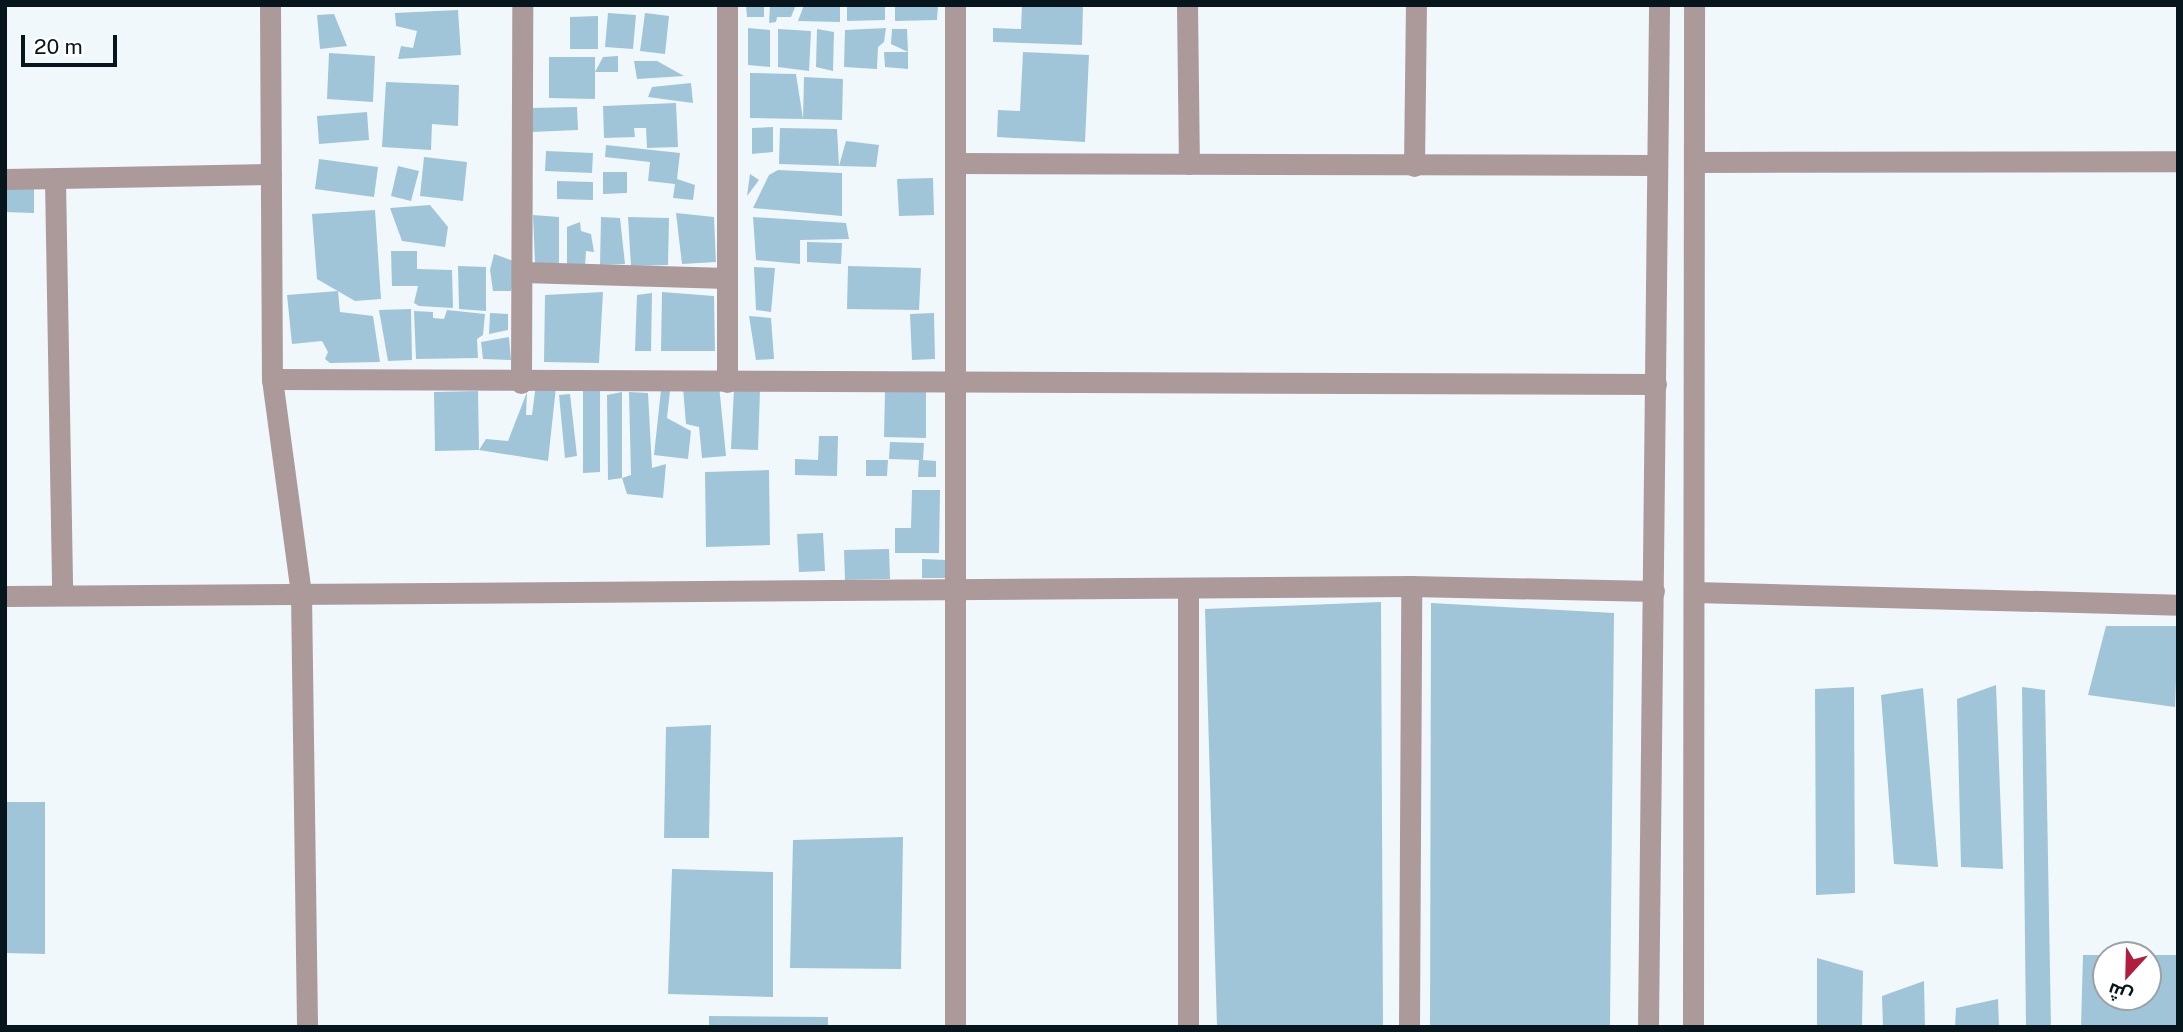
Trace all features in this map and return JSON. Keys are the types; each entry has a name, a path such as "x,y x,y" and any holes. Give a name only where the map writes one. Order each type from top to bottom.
{"street":[{"path":"270,5 272,379 300,594 307,1027"},
{"path":"521,383 522,5"},
{"path":"727,5 727,382"},
{"path":"955,5 955,1027"},
{"path":"1187,5 1189,164"},
{"path":"1414,166 1416,5"},
{"path":"1648,1027 1656,384 1655,165 1659,5"},
{"path":"1693,1027 1695,5"},
{"path":"1694,162 2178,162"},
{"path":"955,163 1655,165"},
{"path":"5,179 271,174"},
{"path":"55,180 62,595"},
{"path":"522,272 727,278"},
{"path":"272,379 521,383 1656,384"},
{"path":"5,596 955,592 1411,586 1654,591"},
{"path":"1409,1027 1411,586"},
{"path":"1188,589 1188,1027"},
{"path":"1694,592 2178,605"}],"building":[{"path":"746,5 764,5 764,17 747,17"},
{"path":"770,5 796,5 791,17 777,17 776,22 769,23"},
{"path":"804,5 840,5 840,22 798,21"},
{"path":"847,5 885,5 885,20 847,21"},
{"path":"895,5 938,5 937,20 895,21"},
{"path":"1022,5 1083,5 1082,45 993,42 993,28 1021,29"},
{"path":"458,10 461,55 398,59 401,46 413,48 417,31 396,26 395,13"},
{"path":"608,13 636,15 633,49 605,47"},
{"path":"645,13 669,16 665,54 640,51"},
{"path":"334,14 347,46 320,49 317,15"},
{"path":"598,16 598,49 570,49 570,17"},
{"path":"748,28 770,30 770,67 748,65"},
{"path":"886,28 884,42 878,47 877,69 844,67 845,30"},
{"path":"778,29 811,31 809,71 778,67"},
{"path":"817,29 834,32 833,71 816,67"},
{"path":"892,29 907,29 908,52 891,44"},
{"path":"884,52 908,52 908,69 885,67"},
{"path":"1023,52 1089,55 1085,142 997,137 998,110 1020,111"},
{"path":"329,53 375,56 373,102 327,99"},
{"path":"618,56 618,72 595,72 603,57"},
{"path":"549,57 595,57 595,99 549,98"},
{"path":"634,61 657,61 684,76 637,79"},
{"path":"750,73 796,74 803,119 750,118"},
{"path":"804,77 843,79 842,120 803,119"},
{"path":"386,82 459,85 458,126 432,124 431,150 382,147"},
{"path":"691,83 693,103 648,97 652,87"},
{"path":"676,103 678,147 647,148 646,128 634,128 635,137 604,138 603,106"},
{"path":"577,107 578,130 531,132 530,108"},
{"path":"367,112 369,140 319,144 317,116"},
{"path":"773,127 773,152 752,154 752,128"},
{"path":"780,128 837,129 839,166 779,164"},
{"path":"846,141 879,145 876,167 839,166"},
{"path":"606,145 680,153 677,179 695,185 693,200 673,198 675,184 648,181 650,162 605,157"},
{"path":"546,151 593,153 592,173 545,171"},
{"path":"424,157 467,162 463,201 420,196"},
{"path":"319,159 378,167 374,197 315,189"},
{"path":"398,166 419,171 411,201 391,196"},
{"path":"778,170 842,173 842,216 753,208 769,175"},
{"path":"603,172 627,172 627,193 603,194"},
{"path":"750,174 759,180 747,196"},
{"path":"933,178 934,215 899,216 897,179"},
{"path":"557,181 593,182 593,200 557,199"},
{"path":"34,187 34,213 5,212 5,188"},
{"path":"430,205 448,227 445,247 402,241 390,208"},
{"path":"375,210 381,299 355,301 317,279 312,214"},
{"path":"676,213 714,217 716,262 682,264"},
{"path":"533,215 559,217 559,263 535,263"},
{"path":"601,217 620,218 625,264 600,265"},
{"path":"628,217 669,218 668,265 631,266"},
{"path":"753,217 846,223 849,239 800,240 800,264 756,260"},
{"path":"580,222 581,231 591,234 594,252 586,251 585,267 567,268 567,227"},
{"path":"807,242 842,243 841,264 807,262"},
{"path":"391,251 417,251 417,269 452,270 453,308 419,306 414,303 418,286 392,286"},
{"path":"494,254 516,262 511,291 493,291 490,270"},
{"path":"458,266 486,267 486,311 459,309"},
{"path":"848,266 921,268 919,310 847,309"},
{"path":"754,267 775,268 771,312 756,310"},
{"path":"338,291 340,312 373,316 380,362 330,363 325,359 328,352 322,341 292,344 287,295"},
{"path":"603,292 599,363 544,362 545,295"},
{"path":"662,292 714,296 715,351 661,351"},
{"path":"652,293 651,351 635,351 637,295"},
{"path":"411,309 412,360 388,361 379,310"},
{"path":"447,310 485,314 483,335 477,339 478,358 416,359 414,311 433,312 433,318 444,319"},
{"path":"490,313 508,314 508,330 489,334"},
{"path":"934,313 935,359 912,360 910,314"},
{"path":"749,316 771,318 774,359 756,360"},
{"path":"509,337 511,360 483,359 481,342"},
{"path":"536,384 556,387 548,461 479,450 486,439 508,441 527,392 526,415 532,415"},
{"path":"719,385 726,456 702,458 699,427 686,424 683,388"},
{"path":"734,389 760,390 758,450 731,449"},
{"path":"661,390 670,391 667,418 691,431 688,459 654,455"},
{"path":"885,390 926,390 926,438 884,437"},
{"path":"478,391 479,450 435,451 434,392"},
{"path":"583,391 600,391 600,472 583,473"},
{"path":"622,392 622,478 608,480 607,395"},
{"path":"629,392 648,393 652,468 666,464 663,498 627,494 622,478 631,475"},
{"path":"570,394 577,456 565,458 559,395"},
{"path":"819,436 838,436 837,476 795,475 795,459 818,460"},
{"path":"890,442 924,443 923,460 936,461 936,477 918,477 919,460 889,459"},
{"path":"866,460 888,460 887,476 866,476"},
{"path":"769,470 770,545 706,547 705,472"},
{"path":"912,490 940,490 939,553 895,553 895,528 911,528"},
{"path":"823,533 825,571 799,572 797,534"},
{"path":"889,549 890,579 845,580 844,550"},
{"path":"922,559 947,560 947,578 922,578"},
{"path":"1381,602 1383,1027 1217,1027 1205,609"},
{"path":"1431,603 1614,613 1610,1027 1430,1027"},
{"path":"2106,626 2178,626 2175,707 2088,695"},
{"path":"1996,685 2003,869 1961,867 1957,699"},
{"path":"1854,687 1855,893 1816,895 1815,689"},
{"path":"2022,687 2045,690 2051,1027 2026,1027"},
{"path":"1923,688 1938,867 1894,864 1881,695"},
{"path":"711,725 709,838 664,838 666,727"},
{"path":"5,802 45,802 45,954 5,953"},
{"path":"903,837 901,969 790,968 793,840"},
{"path":"672,869 773,872 773,997 668,994"},
{"path":"2083,955 2092,955 2092,1011 2162,1011 2162,955 2178,955 2178,1027 2081,1027"},
{"path":"1817,958 1863,971 1862,1027 1817,1027"},
{"path":"1924,981 1925,1027 1883,1027 1882,996"},
{"path":"1998,999 1999,1027 1955,1027 1956,1008"},
{"path":"709,1016 828,1017 828,1027 709,1027"}]}
